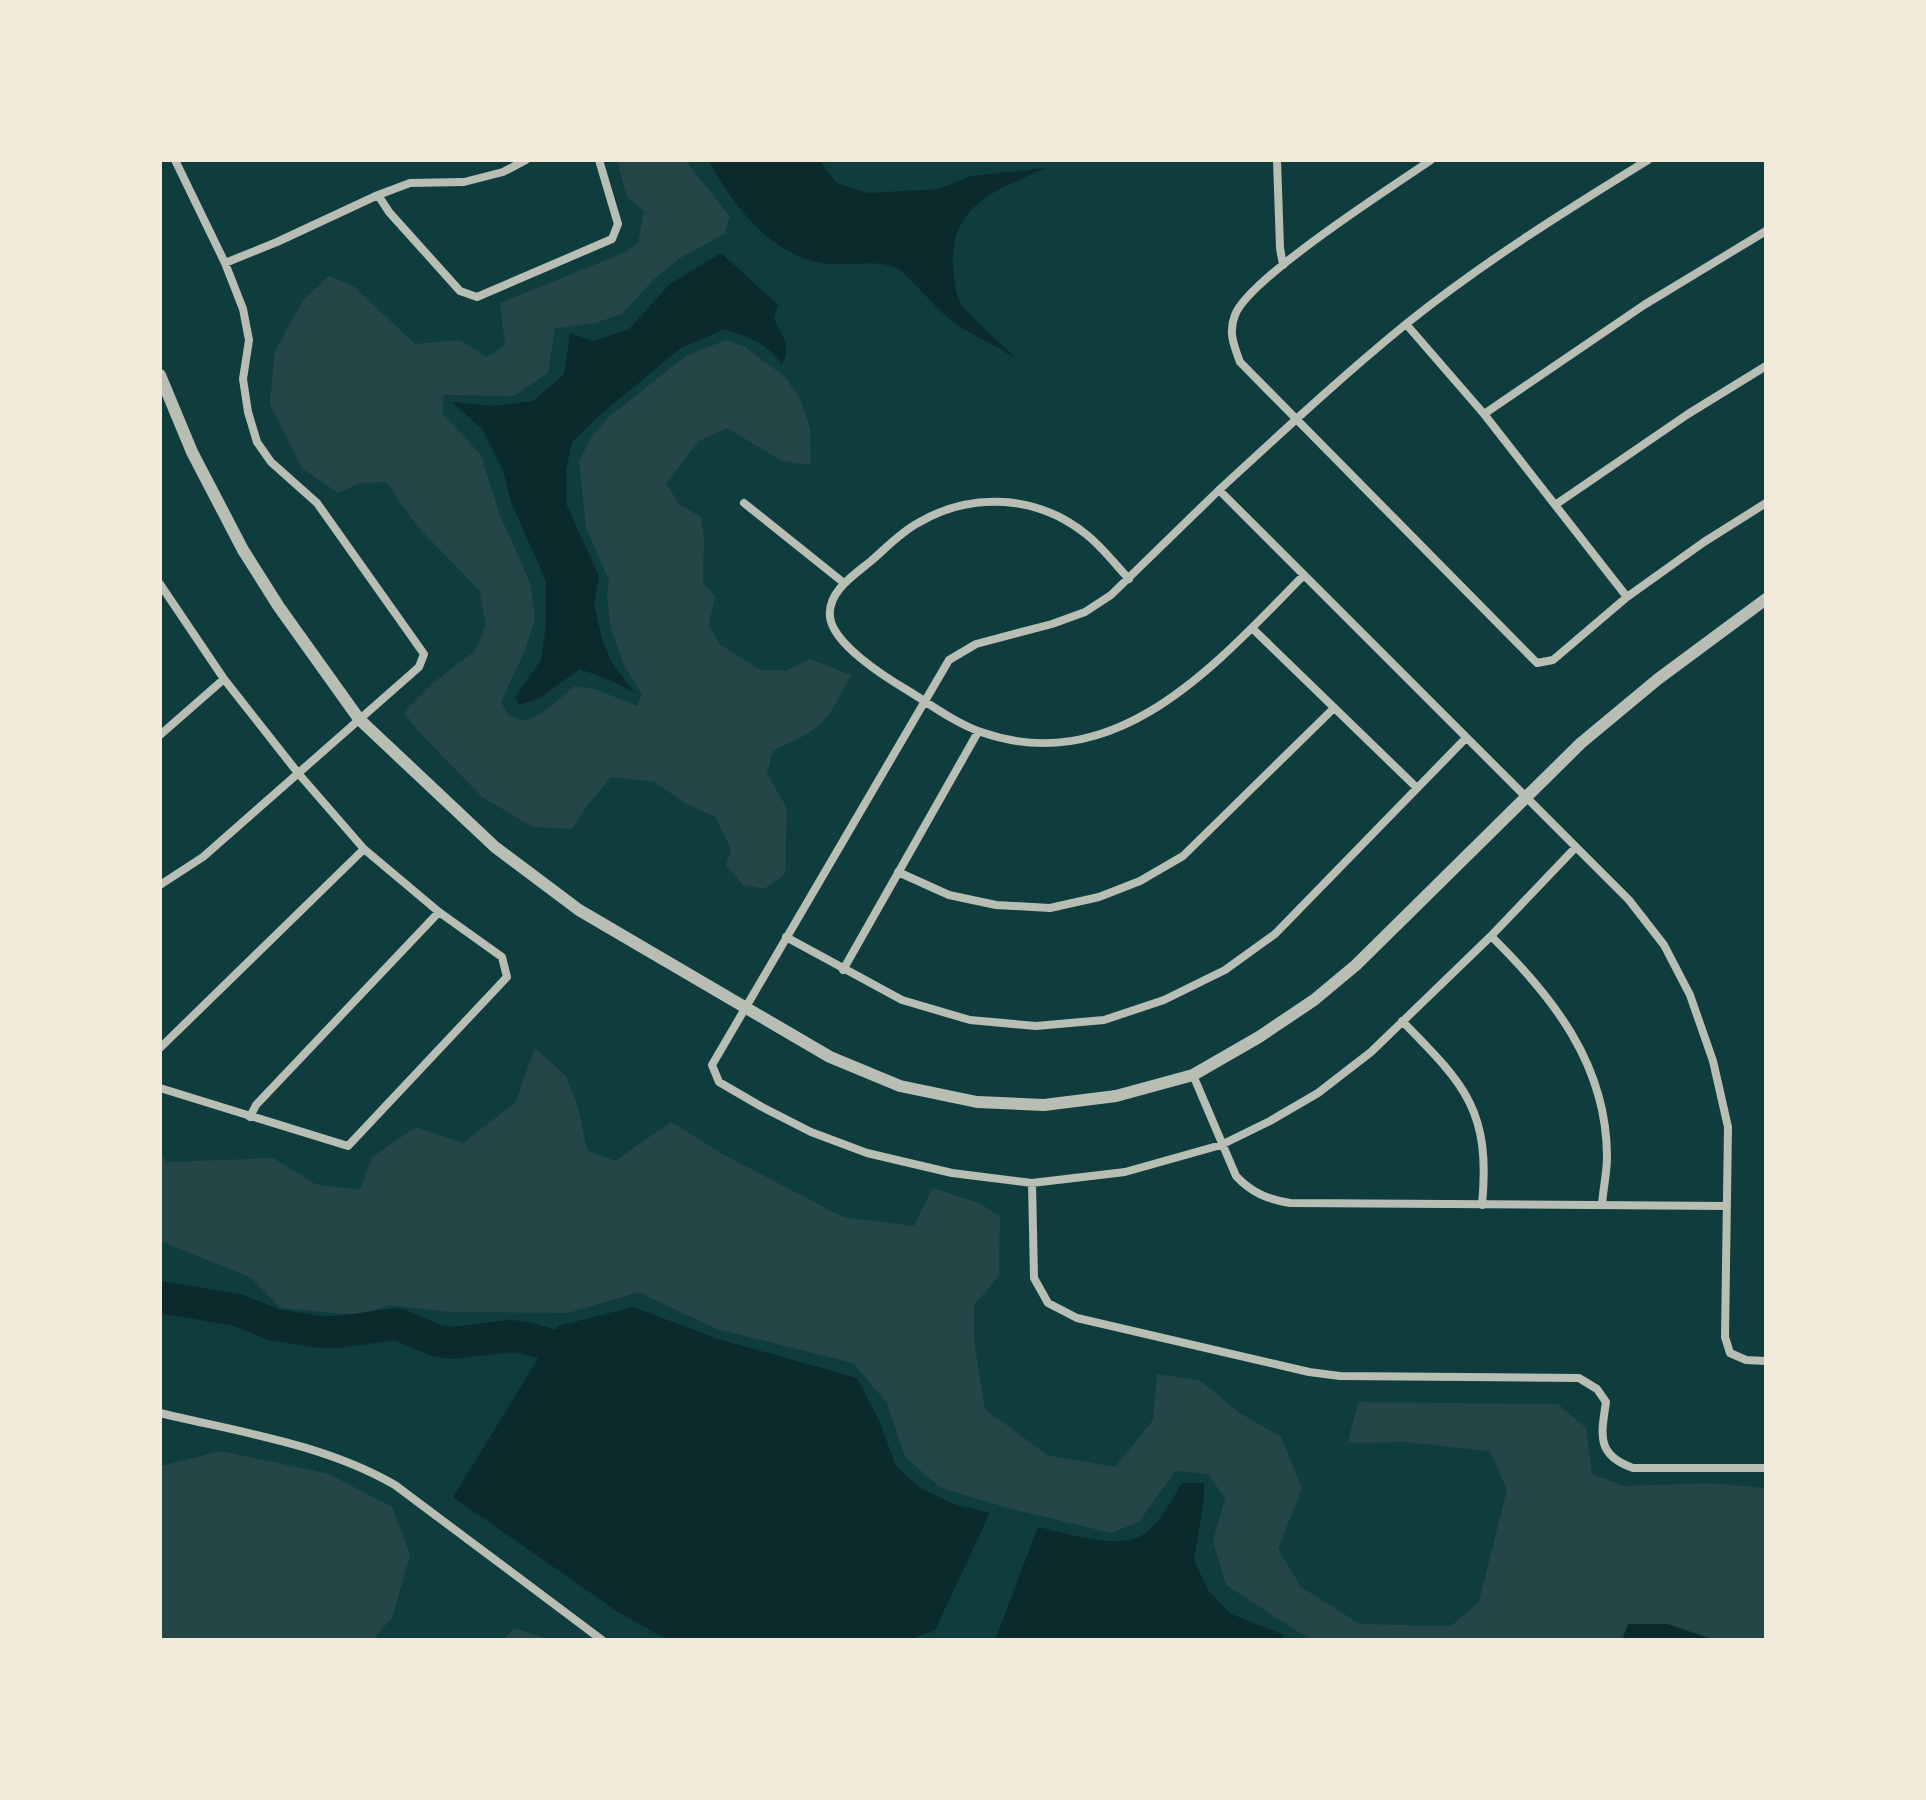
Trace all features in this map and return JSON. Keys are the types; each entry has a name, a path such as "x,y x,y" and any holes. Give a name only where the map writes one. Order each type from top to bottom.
{"street":[{"path":"160,885 203,857 419,667 424,654 317,503 271,462 257,442 243,379 249,340 243,309 225,263 175,160"},
{"path":"225,263 410,183 464,182 503,172 526,160"},
{"path":"378,195 389,212 460,291 477,297 612,239 618,224 599,160"},
{"path":"1277,160 1283,265"},
{"path":"1431,160 1254,289 1235,314 1231,339 1240,362 1537,663 1553,660 1627,597 1704,542 1766,503"},
{"path":"1576,847 1491,936 1371,1052 1318,1093 1221,1145 1125,1172 1032,1183 952,1173 867,1153 811,1132 719,1082 712,1065 949,660 976,644 1085,612 1111,595 1296,419 1406,324 1487,264 1648,160"},
{"path":"1484,414 1644,305 1766,231"},
{"path":"1406,324 1484,414 1627,597"},
{"path":"1555,505 1688,414 1766,366"},
{"path":"160,375 192,452 243,550 279,607 359,719 495,847 591,918 830,1057 900,1086 977,1102 1044,1105 1116,1096 1193,1075 1259,1037 1314,1000 1356,965 1581,743 1647,688 1766,599"},
{"path":"1219,490 1629,900 1664,945 1690,995 1713,1061 1728,1127 1725,1337 1730,1353 1746,1360 1766,1361"},
{"path":"1129,579 1088,535 1059,516 1023,503 985,501 949,507 915,524 844,583 834,597 829,614 833,630 877,672 978,732 1017,742 1058,744 1101,734 1154,711 1190,685 1303,576"},
{"path":"744,503 844,583"},
{"path":"160,584 224,679 298,773 364,849 439,912 502,957 507,977 348,1146 160,1088"},
{"path":"1252,628 1417,788"},
{"path":"160,735 224,679"},
{"path":"898,872 949,895 996,905 1050,908 1099,897 1140,881 1183,856 1334,708"},
{"path":"843,970 978,732"},
{"path":"786,937 902,1000 970,1020 1036,1026 1104,1020 1164,1000 1225,970 1275,934 1466,738"},
{"path":"160,1048 364,849"},
{"path":"250,1117 256,1105 439,912"},
{"path":"1491,936 1533,977 1568,1024 1590,1068 1601,1110 1607,1156 1602,1205"},
{"path":"1402,1021 1448,1067 1469,1098 1480,1130 1486,1165 1482,1205"},
{"path":"1193,1075 1236,1176 1248,1189 1266,1199 1290,1203 1727,1206"},
{"path":"1032,1183 1034,1278 1048,1303 1077,1318 1309,1372 1340,1376 1579,1378 1597,1389 1606,1402 1601,1433 1605,1450 1621,1464 1633,1468 1766,1468"},
{"path":"160,1413 331,1455 367,1469 395,1485 602,1640"}],"shaded area":[{"path":"617,160 685,160 730,217 724,234 680,258 654,279 622,314 595,323 555,328 548,373 514,396 444,395 442,413 481,455 499,513 531,585 535,619 525,650 501,702 509,716 527,721 575,686 595,689 637,706 642,694 624,665 611,629 607,598 609,580 586,528 579,461 592,436 610,416 686,356 726,340 745,347 784,376 800,398 810,429 811,465 782,461 727,428 699,441 666,483 679,504 701,517 703,583 715,596 709,625 719,644 761,670 786,671 810,659 851,675 822,723 773,750 767,774 787,808 785,874 764,889 743,885 726,865 731,850 716,817 686,804 655,782 611,777 572,829 533,827 482,797 418,731 404,712 433,683 475,651 486,624 479,590 417,526 386,482 360,483 338,493 302,468 270,404 275,351 303,300 329,276 353,286 415,344 460,340 487,357 505,345 500,303 626,252 638,243 644,211 627,197"},
{"path":"708,160 819,160 837,183 868,193 939,189 971,176 1046,168 1011,183 980,202 959,227 954,245 953,266 960,302 1017,359 948,318 895,267 814,261 776,243 744,213"},
{"path":"721,253 778,305 774,318 786,346 782,365 764,346 725,329 681,348 572,442 566,470 567,506 599,576 594,605 602,639 612,663 635,693 580,669 540,698 519,705 515,697 541,660 546,626 546,581 511,502 503,470 483,430 452,402 493,406 533,401 564,374 570,333 592,341 628,330 670,284"},
{"path":"535,1048 566,1076 578,1108 587,1150 615,1161 671,1122 726,1156 843,1217 914,1226 933,1188 981,1204 1000,1217 999,1276 974,1305 974,1341 985,1409 1047,1455 1115,1467 1153,1420 1157,1374 1199,1380 1240,1413 1281,1437 1302,1488 1278,1549 1301,1587 1360,1624 1451,1626 1479,1602 1507,1490 1490,1451 1405,1442 1348,1443 1358,1402 1558,1404 1586,1428 1592,1474 1624,1486 1708,1483 1766,1488 1766,1640 1311,1640 1226,1585 1213,1542 1225,1498 1208,1474 1175,1471 1139,1522 1111,1533 941,1488 905,1457 887,1403 853,1363 717,1329 638,1292 568,1313 448,1312 391,1305 356,1315 281,1308 250,1277 160,1241 160,1152 167,1162 273,1158 315,1184 360,1190 372,1157 416,1127 463,1143 515,1103"},
{"path":"633,1307 718,1339 857,1378 879,1420 896,1466 920,1488 954,1504 990,1513 935,1630 909,1640 668,1640 615,1610 453,1497 558,1326"},
{"path":"221,1451 329,1474 392,1507 410,1554 393,1616 373,1640 160,1640 160,1466"},
{"path":"1182,1483 1204,1483 1194,1560 1208,1590 1231,1614 1284,1635 1281,1640 995,1640 1038,1527 1107,1541 1134,1539 1155,1524"},
{"path":"1628,1624 1668,1624 1714,1640 1622,1640"},
{"path":"514,1628 551,1640 503,1640"}],"waterway":[{"path":"160,1297 237,1310 275,1325 320,1332 397,1324 438,1341 452,1343 512,1336 526,1338 561,1348 582,1370"}]}
